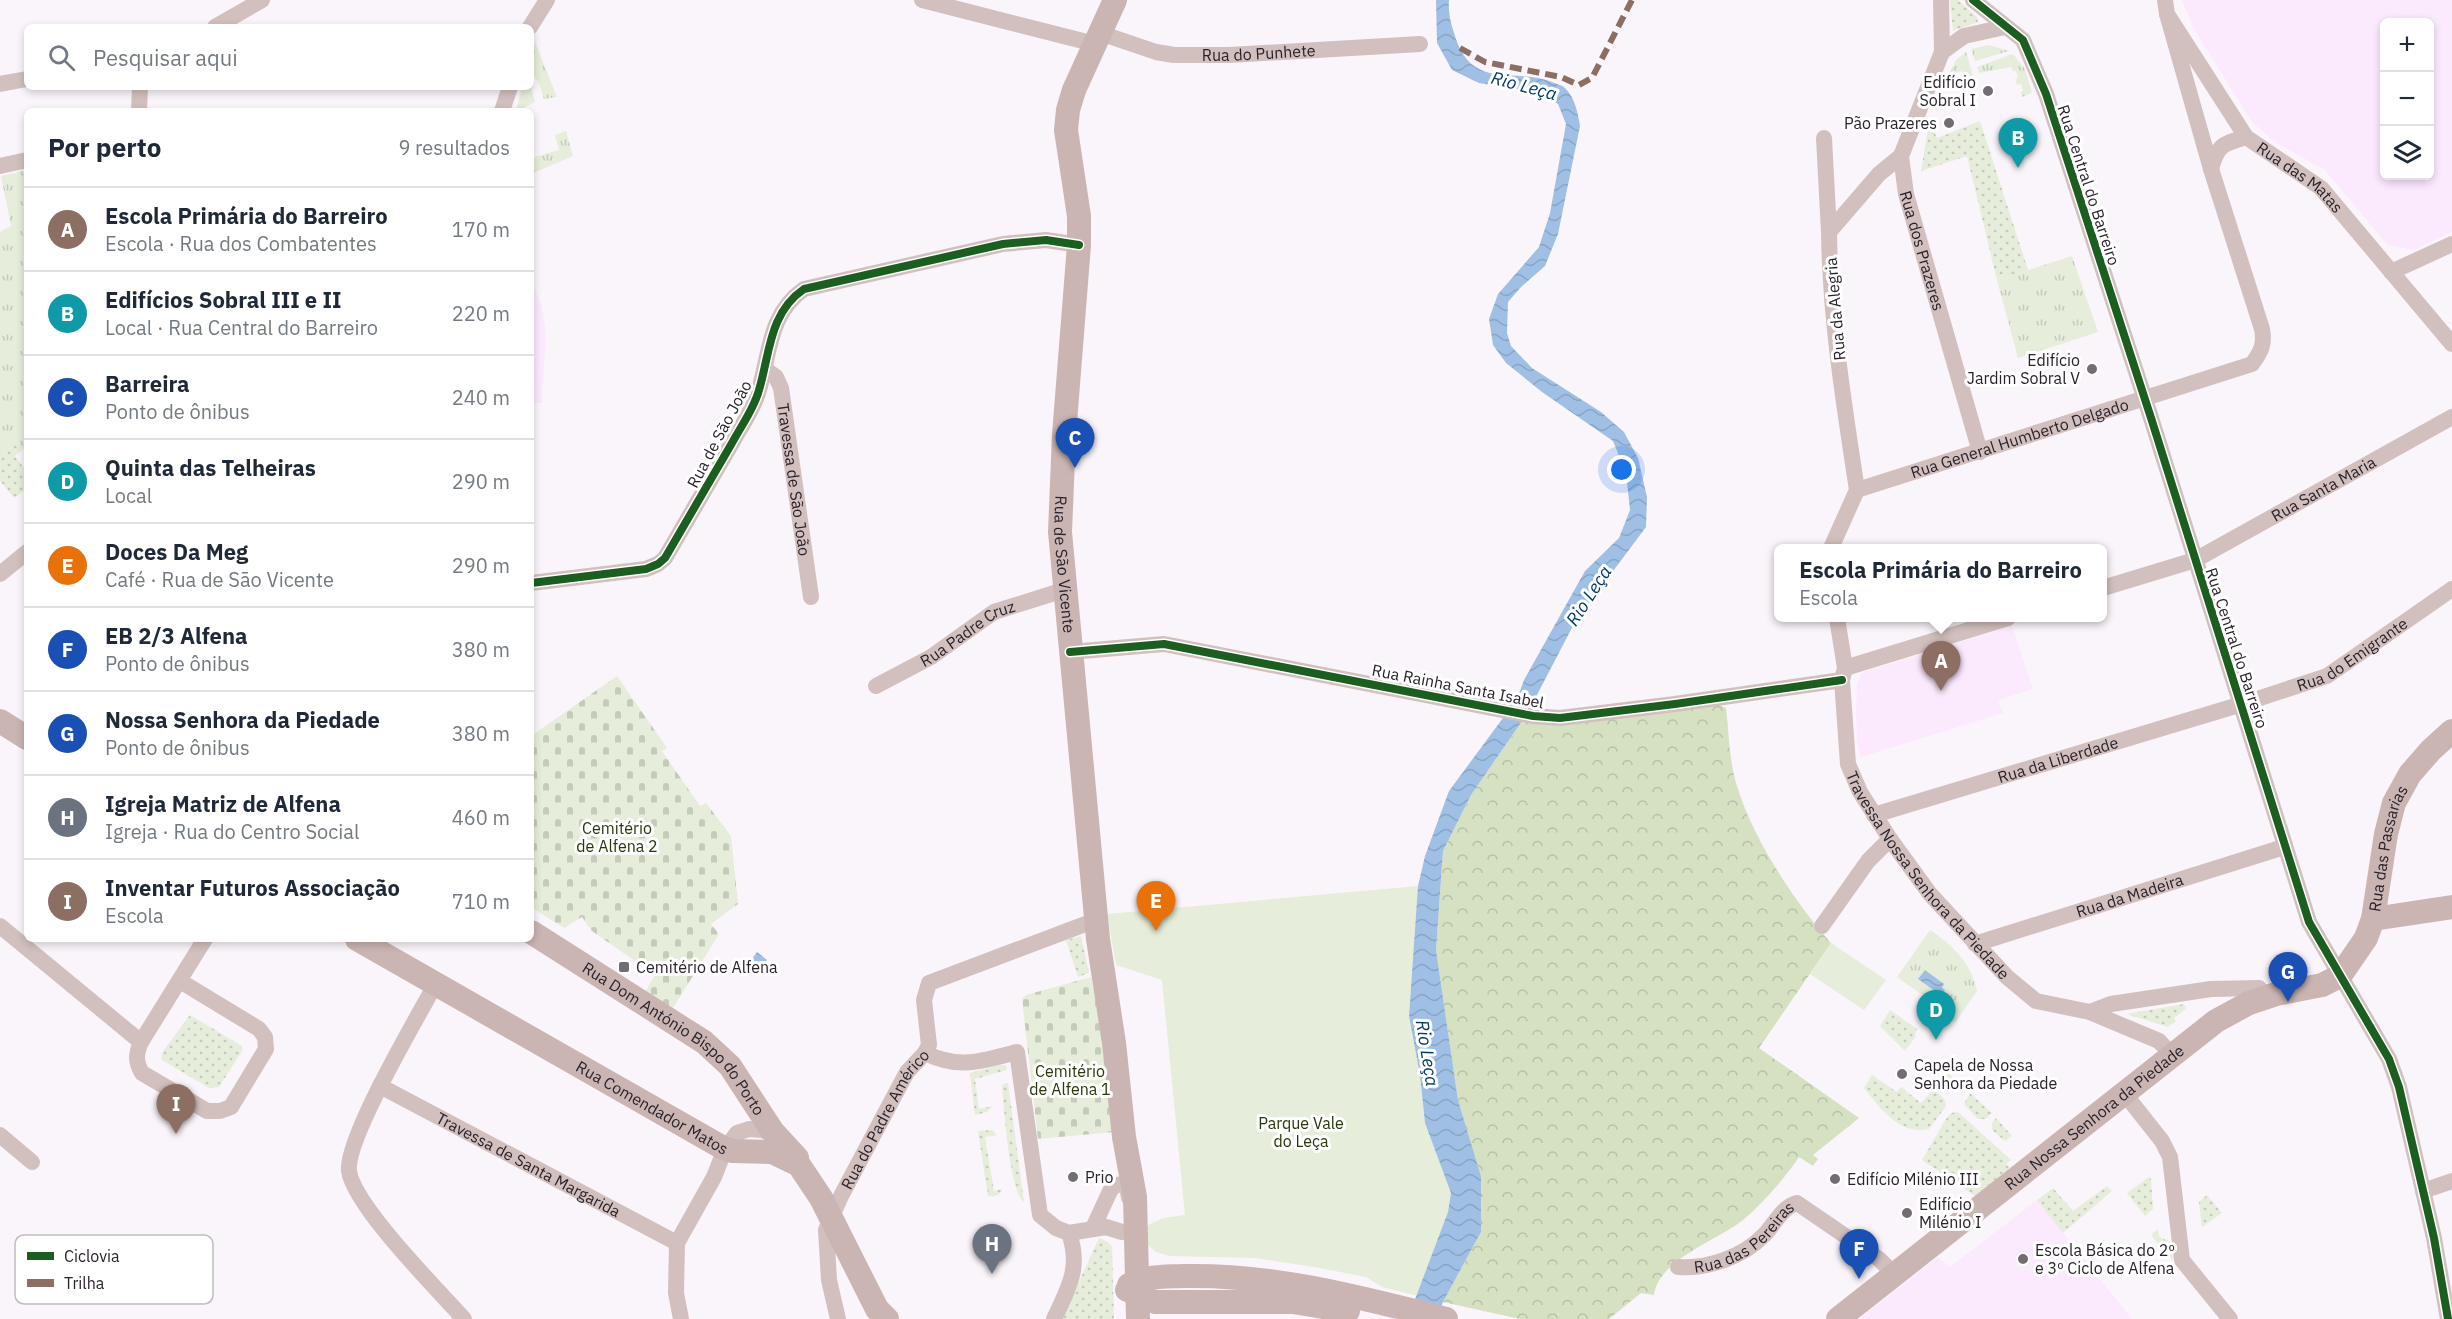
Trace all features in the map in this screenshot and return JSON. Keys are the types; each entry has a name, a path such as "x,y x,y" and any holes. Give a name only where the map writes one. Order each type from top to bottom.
{"street":[{"path":"220,24 262,0"},
{"path":"532,24 547,0"},
{"name":"Rua do Punhete","path":"921,0 1174,55 1229,55 1420,44"},
{"name":"Rua de São Vicente","path":"1115,0 1074,90 1068,110 1066,130 1078,216 1079,245 1060,532 1096,920 1114,1042 1124,1137 1133,1180 1136,1209 1127,1240"},
{"name":"Rua dos Prazeres","path":"1941,0 1942,52 1901,156 1906,194 1980,452"},
{"name":"Rua Central do Barreiro","path":"1973,0 2023,40 2046,94 2242,704 2309,922 2388,1059 2399,1087 2434,1238 2448,1319"},
{"name":"Rua das Matas","path":"2166,7 2246,138 2321,188 2452,345"},
{"name":"Rua General Humberto Delgado","path":"1857,490 2252,363 2262,351 2264,339 2262,329 2211,169 2166,7"},
{"path":"1942,52 1958,39 1978,32 2005,27"},
{"path":"0,84 24,80"},
{"path":"139,108 140,90"},
{"name":"Rua da Alegria","path":"1824,138 1829,259 1840,367 1857,490"},
{"path":"2211,169 2216,153 2223,144 2246,138"},
{"path":"1829,232 1879,174 1901,156"},
{"path":"0,166 24,161"},
{"name":"Rua de São João","path":"534,583 646,569 665,558 753,405 765,369 776,322 792,297 812,285 1003,244 1046,240 1079,245"},
{"path":"2391,272 2452,244"},
{"name":"Travessa de São João","path":"765,369 776,377 781,388 811,597"},
{"name":"Rua Santa Maria","path":"2107,587 2195,560 2452,417"},
{"path":"1834,544 1857,490"},
{"path":"0,574 24,554"},
{"name":"Rua do Emigrante","path":"2242,704 2327,676 2452,589"},
{"name":"Rua Padre Cruz","path":"876,686 931,657 994,612 1064,590"},
{"path":"1837,622 1843,674"},
{"name":"Rua Rainha Santa Isabel","path":"1070,652 1164,644 1533,716 1560,718 1675,704 1843,674 1996,622"},
{"name":"Travessa Nossa Senhora da Piedade","path":"1843,674 1848,764 1860,792 1874,815 1930,894 2007,977 2036,1001 2090,1012 2159,1041 2172,1055"},
{"name":"Rua da Liberdade","path":"1874,815 2242,704"},
{"path":"0,721 24,735"},
{"name":"Rua das Passarias","path":"2340,976 2366,939 2373,920 2386,834 2394,803 2410,774 2452,731"},
{"path":"1822,926 1868,861 1890,839"},
{"name":"Rua da Madeira","path":"1975,944 2284,846"},
{"path":"2373,920 2452,907"},
{"name":"Rua do Padre Américo","path":"838,1319 829,1280 826,1230 845,1188 907,1072 925,1053 929,1045 924,1000 929,983 1096,920"},
{"path":"0,926 141,1041"},
{"name":"Rua Dom António Bispo do Porto","path":"534,934 704,1042 730,1066 754,1141 796,1158 832,1218"},
{"path":"180,981 258,1029 265,1037 266,1049 231,1107 220,1111 207,1111 142,1073 136,1064 136,1055 141,1041 203,942"},
{"name":"Rua Comendador Matos","path":"362,942 435,985 754,1141"},
{"name":"Rua Nossa Senhora da Piedade","path":"1838,1319 2216,1021 2249,1003 2276,994 2322,985 2340,976"},
{"path":"435,985 380,1086 352,1150 349,1171 361,1199 395,1242 464,1319"},
{"name":"Travessa Nossa Senhora da Piedade","path":"2090,1012 2111,1004 2211,989 2259,988"},
{"path":"925,1053 949,1062 968,1064 1017,1052 1040,1215 1056,1228 1069,1233 1080,1233 1093,1228 1106,1227 1127,1240 1151,1270 1160,1275 1284,1281 1376,1312"},
{"name":"Travessa de Santa Margarida","path":"380,1086 678,1243"},
{"path":"2124,1093 2162,1142 2170,1157 2182,1260 2230,1319"},
{"path":"0,1135 32,1162"},
{"name":"Rua de São Vicente","path":"1124,1137 1122,1183 1133,1303"},
{"path":"681,1319 676,1293 678,1243 714,1177 754,1141"},
{"path":"2423,1191 2452,1181"},
{"path":"1093,1228 1106,1196 1111,1189 1122,1183"},
{"name":"Rua de São Vicente","path":"1122,1183 1127,1186 1130,1205 1136,1209"},
{"name":"Rua das Pereiras","path":"1678,1267 1705,1266 1732,1256 1763,1236 1786,1208 1797,1203 1879,1259 1894,1274"},
{"path":"832,1218 877,1309 887,1319"},
{"path":"1054,1319 1075,1269 1069,1233"},
{"path":"1133,1303 1169,1276"},
{"path":"1197,1276 1189,1284 1188,1292 1201,1303"},
{"path":"1133,1303 1158,1306 1169,1303 1293,1302 1446,1319"}],"shaded area":[{"path":"2182,0 2452,0 2452,232 2414,250 2388,245 2324,169 2279,145 2252,122 2194,29"},
{"path":"534,287 542,307 546,334 542,403 534,403"},
{"path":"2012,626 2033,689 1998,700 2003,713 1861,757 1857,742 1856,710 1857,686 1861,673"},
{"name":"Escola Básica do 2º e 3º Ciclo de Alfena","path":"2037,1200 2132,1319 1859,1319 1938,1257 1950,1267"}],"green space":[{"path":"1950,0 1958,0 1977,17 1978,22 1953,31"},
{"path":"535,42 557,97 544,99 534,76"},
{"path":"1989,45 2009,51 1975,61 1971,49"},
{"path":"1966,52 1973,75 1970,76 1969,73 1964,75 1962,71 1949,75 1956,60"},
{"path":"2013,54 2025,69 2032,93 2022,97 2021,84 2017,85 2016,71 2013,71 2011,67 1979,73 1977,67"},
{"path":"521,90 532,90 535,102 525,108 517,108"},
{"path":"1980,121 2028,270 1997,280 1967,156 1921,171 1928,129 1934,131 1937,138"},
{"path":"566,131 573,156 534,173 534,157 559,150 555,135"},
{"path":"24,171 24,448 22,450 16,444 0,457 0,232 11,226 1,176"},
{"path":"2072,256 2098,332 2018,358 1997,280"},
{"path":"16,444 22,450 15,456 24,468 24,490 14,498 0,481 0,457"},
{"name":"Cemitério de Alfena 2","path":"617,676 667,748 662,751 700,806 706,803 731,836 738,904 711,924 719,934 673,1008 645,992 655,975 592,931 582,917 564,928 534,909 534,734"},
{"path":"1716,703 1726,708 1734,777 1753,827 1789,889 1831,943 1759,1048 1859,1118 1813,1155 1818,1159 1813,1166 1799,1157 1759,1206 1743,1220 1677,1261 1666,1271 1654,1295 1641,1293 1609,1319 1520,1319 1443,1302 1481,1232 1481,1176 1458,1100 1436,950 1443,851 1471,795 1523,720"},
{"name":"Parque Vale do Leça","path":"1418,886 1409,1016 1420,1075 1425,1123 1451,1192 1448,1212 1418,1296 1382,1287 1366,1277 1314,1267 1256,1258 1169,1256 1156,1252 1148,1245 1146,1232 1148,1225 1163,1218 1185,1215 1162,980 1116,965 1107,914"},
{"path":"1930,930 1947,942 1960,956 1970,972 1977,991 1955,1023 1943,1015 1945,1011 1897,977"},
{"path":"1081,936 1089,973 1078,977 1066,940"},
{"path":"1831,943 1886,980 1864,1010 1810,974"},
{"name":"Cemitério de Alfena 1","path":"1091,977 1103,1037 1114,1132 1038,1139 1022,999 1026,995"},
{"path":"2184,1004 2186,1009 2174,1018 2176,1021 2168,1027 2126,1014"},
{"path":"1890,1010 1917,1029 1916,1036 1905,1051 1880,1026"},
{"path":"190,1015 242,1046 242,1051 219,1087 209,1088 162,1060 164,1050"},
{"path":"1000,1065 1006,1066 1007,1070 975,1079 979,1109 993,1106 987,1112 975,1115 970,1073"},
{"path":"1946,1072 1962,1085 1956,1092 1948,1091 1939,1082"},
{"path":"1872,1075 1897,1092 1901,1087 1921,1103 1934,1089 1945,1100 1946,1106 1929,1129 1909,1128 1884,1112 1864,1088"},
{"path":"1008,1083 1024,1202 1015,1184 1008,1150 1002,1088 1002,1085"},
{"path":"1970,1093 1992,1113 1985,1119 1978,1119 1964,1104"},
{"path":"1958,1112 2011,1160 2006,1164 2010,1168 1975,1196 1922,1160 1946,1119 1951,1113"},
{"path":"1996,1118 2012,1136 2005,1141 1992,1130 1992,1123"},
{"path":"992,1130 997,1135 985,1137 994,1191 1002,1189 995,1196 988,1196 978,1131"},
{"path":"2149,1177 2153,1209 2145,1216 2127,1193"},
{"path":"2107,1186 2112,1191 2063,1233 2037,1200 2053,1188 2073,1211"},
{"path":"2207,1195 2222,1213 2202,1227 2199,1202"},
{"path":"2158,1229 2159,1237 2171,1242 2173,1261 2151,1235"},
{"path":"1099,1238 1108,1242 1112,1247 1114,1319 1062,1319"}],"water":[{"name":"Rio Leça","path":"1436,0 1449,0 1450,18 1455,36 1462,53 1472,64 1483,71 1538,78 1561,85 1574,101 1580,126 1558,234 1545,266 1508,302 1507,333 1511,346 1532,368 1601,412 1624,432 1638,458 1647,497 1646,527 1575,622 1527,714 1471,795 1443,851 1436,950 1458,1100 1481,1176 1481,1232 1436,1319 1411,1310 1448,1212 1451,1193 1425,1123 1420,1075 1409,1016 1418,886 1425,856 1449,791 1517,699 1524,680 1585,571 1619,538 1630,510 1626,473 1613,441 1542,392 1506,363 1493,345 1489,319 1498,294 1539,247 1550,213 1566,124 1558,104 1540,93 1479,83 1452,70 1437,43"},
{"path":"757,952 767,960 757,974 746,967"},
{"path":"1925,970 1944,984 1942,988 1945,990 1942,996 1918,979"}],"marked path":[{"path":"1460,48 1485,62 1561,77 1579,85 1592,78 1632,0"}],"cycle path":[{"path":"1973,0 2023,40 2046,94 2152,421 2309,922 2389,1059 2399,1087 2434,1238 2448,1319"},
{"path":"534,583 646,569 665,558 754,404 777,322 792,299 804,289 1003,244 1046,240 1079,245"},
{"path":"1070,652 1164,644 1533,716 1560,718 1842,680"}],"place":[{"name":"Edifício Sobral I","path":"1988,91"},
{"name":"Pão Prazeres","path":"1949,123"},
{"name":"Edifícios Sobral III e II","path":"2018,168"},
{"name":"Edifício Jardim Sobral V","path":"2092,369"},
{"name":"Barreira","path":"1075,468"},
{"name":"Escola Primária do Barreiro","path":"1941,691"},
{"name":"Doces Da Meg","path":"1156,931"},
{"name":"Cemitério de Alfena","path":"624,967"},
{"name":"Nossa Senhora da Piedade","path":"2288,1002"},
{"name":"Quinta das Telheiras","path":"1936,1040"},
{"name":"Capela de Nossa Senhora da Piedade","path":"1902,1074"},
{"name":"Inventar Futuros Associação","path":"176,1134"},
{"name":"Prio","path":"1073,1177"},
{"name":"Edifício Milénio III","path":"1835,1179"},
{"name":"Edifício Milénio I","path":"1907,1213"},
{"name":"Escola Básica do 2º e 3º Ciclo de Alfena","path":"2023,1259"},
{"name":"Igreja Matriz de Alfena","path":"992,1274"},
{"name":"EB 2/3 Alfena","path":"1859,1279"}]}
